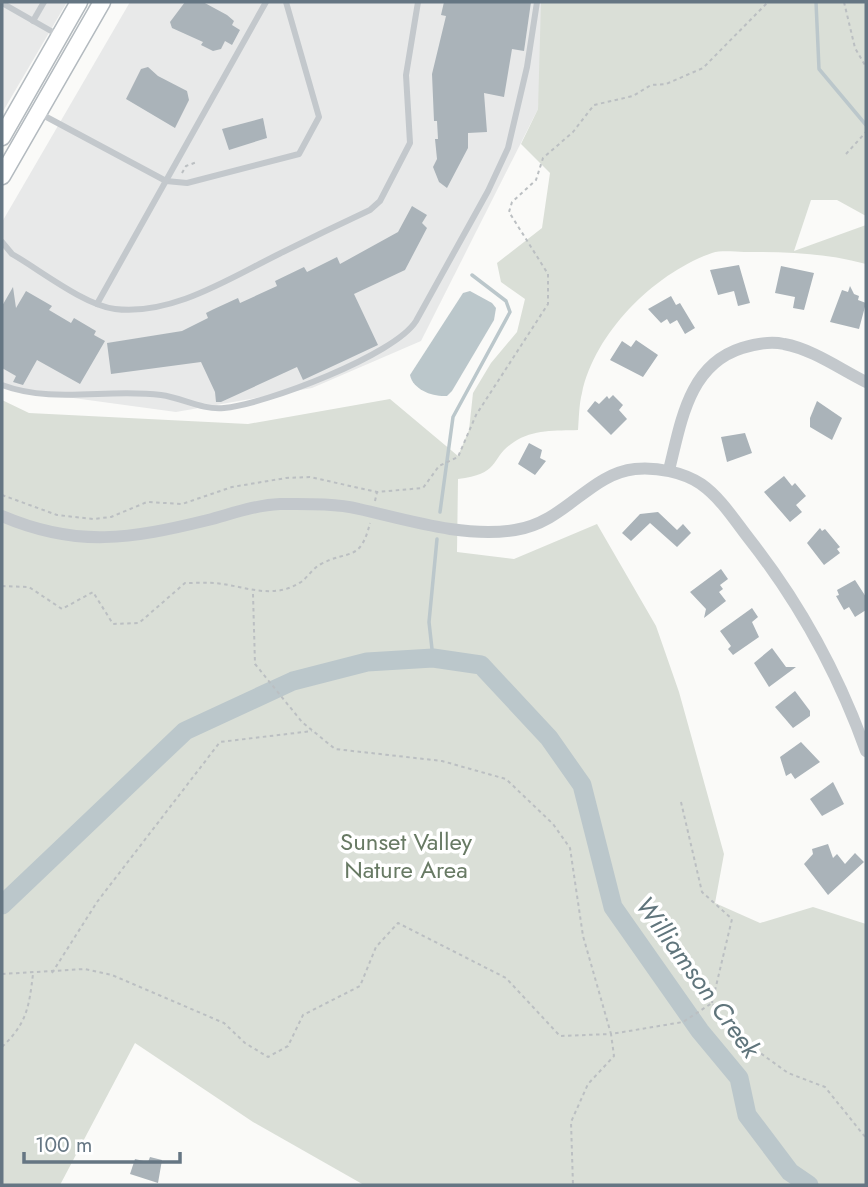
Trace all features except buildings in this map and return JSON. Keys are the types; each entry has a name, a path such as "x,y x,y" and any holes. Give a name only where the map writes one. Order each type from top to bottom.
{"main road":[{"path":"2,137 79,2"},
{"path":"2,176 102,2"}],"street":[{"path":"669,470 697,382 708,369 735,350 758,344 783,344 801,349 866,382"},
{"path":"2,516 51,534 102,539 146,536 278,504 357,508 491,533 514,530 550,519 594,486 619,473 634,469 669,470 700,484 724,506 793,597 830,663 866,751"}],"lane":[{"path":"33,21 44,2"},
{"path":"97,304 266,2"},
{"path":"38,113 166,181 187,183 299,154 319,117 286,2"},
{"path":"2,242 12,254 97,304 116,309 181,300 375,206 410,143 406,75 418,2"},
{"path":"2,385 37,395 159,395 209,408 224,408 278,396 403,337 416,320 488,191 508,148 527,67 537,2"},
{"path":"2,3 59,36"},
{"path":"2,253 12,254"}],"path":[{"path":"2,495 57,515 93,519 111,517 147,502 182,504 232,487 286,478 310,477 377,492 423,488 439,466 458,457 476,415 548,304 548,274 509,212 512,202 536,180 543,158 573,132 594,105 633,96 645,88 666,84 703,68 768,2"},
{"path":"844,2 855,48 866,67"},
{"path":"846,155 866,132"},
{"path":"182,173 186,166 197,162"},
{"path":"2,586 29,587 62,609 93,592 113,624 139,622 185,583 223,584 253,593 283,590 300,583 320,564 353,555 366,539 377,492"},
{"path":"253,593 255,664 302,722 335,749 443,761 506,779 528,798 570,848 583,936 611,1034 614,1056 588,1084 571,1122 573,1185"},
{"path":"52,973 97,902 220,742 313,731"},
{"path":"2,974 85,969 112,975 224,1023 245,1043 268,1057 288,1046 303,1015 359,986 376,947 398,923 438,946 506,978 560,1036 611,1034 683,1022 712,1003 732,919 702,892 681,802"},
{"path":"2,1047 16,1033 29,1009 33,974"},
{"path":"712,1003 734,1034 788,1073 825,1087 866,1139"}],"shaded area":[{"path":"2,2 67,2 2,113"},
{"path":"130,2 549,2 538,109 421,341 312,388 176,412 22,391 2,382 2,222"},
{"path":"470,291 492,303 496,308 494,320 452,391 447,396 424,392 415,385 410,375 463,293"}],"green space":[{"name":"Sunset Valley Nature Area","path":"541,2 866,2 866,216 837,200 811,200 794,251 866,225 866,264 806,254 720,252 691,262 669,275 630,308 600,348 582,393 578,430 545,432 521,438 506,448 493,465 482,473 458,479 457,552 514,559 597,524 656,626 679,692 724,854 715,903 760,923 813,907 866,924 866,1185 364,1185 253,1122 135,1043 60,1185 2,1185 2,400 29,413 248,424 390,399 458,456 469,430 473,393 491,363 517,332 525,299 501,282 497,263 542,228 550,173 521,144 538,109"}],"waterway":[{"path":"816,2 819,69 866,125"},
{"path":"440,512 453,417 510,312 506,301 472,275"},
{"path":"433,658 429,622 437,539"},
{"name":"Williamson Creek","path":"2,905 185,731 293,681 367,662 433,658 481,665 549,738 582,785 613,907 700,1031 739,1078 747,1115 790,1172 809,1185"}]}
